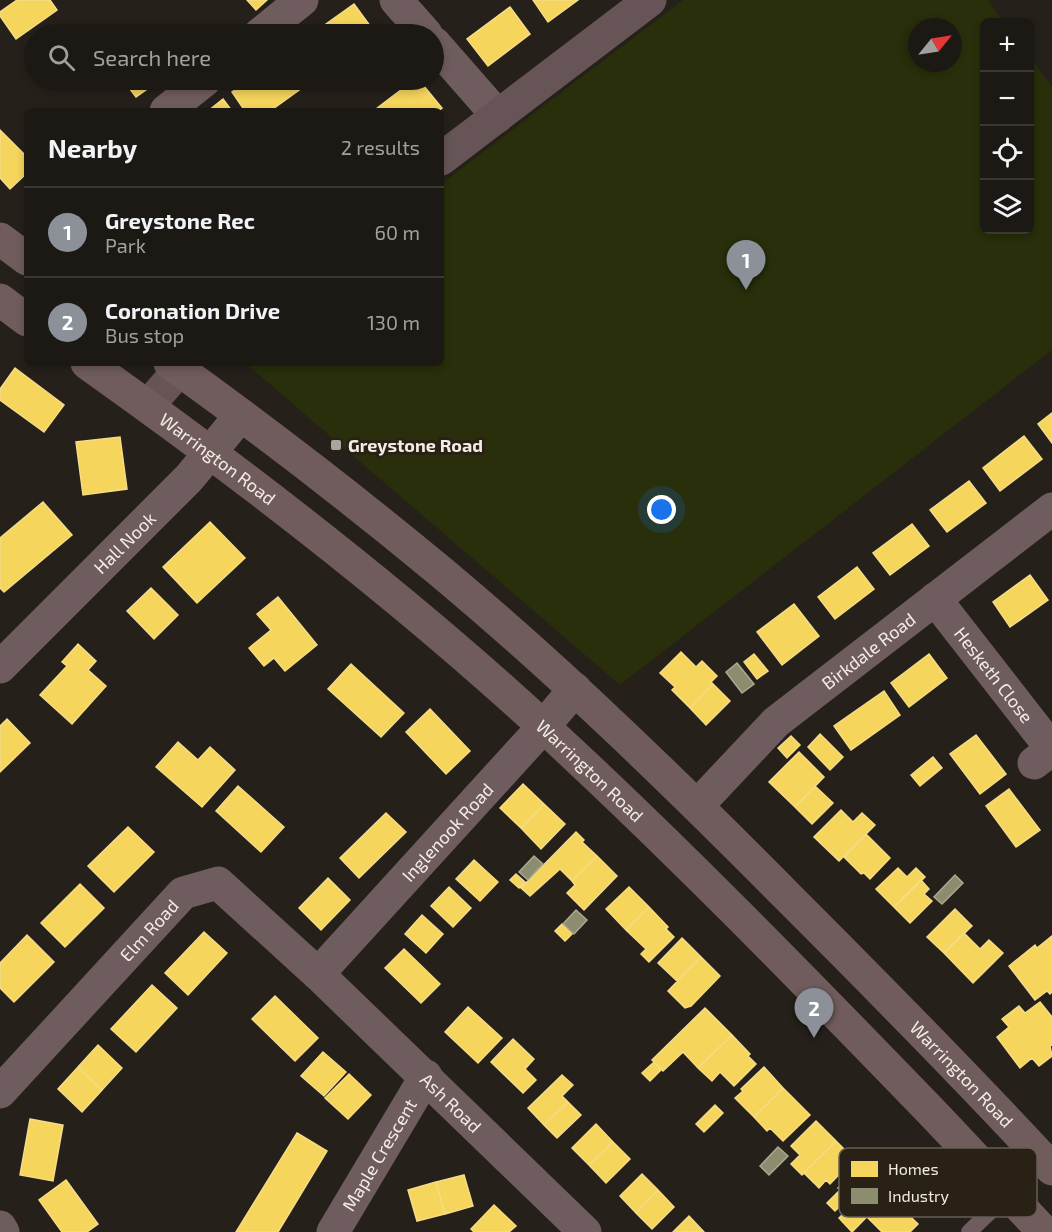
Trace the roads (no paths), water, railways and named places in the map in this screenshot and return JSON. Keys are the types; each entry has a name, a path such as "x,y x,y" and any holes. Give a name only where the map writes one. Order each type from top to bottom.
{"main road":[{"path":"0,239 24,257"},
{"path":"0,300 24,318"},
{"name":"Warrington Road","path":"91,366 211,452 337,549 437,632 543,726 702,879 849,1027 964,1148"},
{"name":"Warrington Road","path":"179,366 356,502 575,689 697,806 912,1021 1033,1148"},
{"name":"Warrington Road","path":"1037,1152 1048,1164"},
{"name":"Warrington Road","path":"1030,1217 1044,1232"}],"street":[{"path":"272,24 302,0"},
{"path":"396,0 417,24"},
{"path":"444,157 650,0"},
{"path":"444,54 498,116"},
{"path":"170,108 192,90"},
{"path":"148,406 177,366"},
{"name":"Hall Nook","path":"0,666 189,478 241,415"},
{"name":"Birkdale Road","path":"697,806 776,722 1052,509"},
{"name":"Hesketh Close","path":"935,599 1052,749 1034,763"},
{"name":"Inglenook Road","path":"318,974 575,689"},
{"name":"Elm Road","path":"0,1092 183,893 218,884 318,974"},
{"name":"Ash Road","path":"318,974 585,1232"},
{"name":"Maple Crescent","path":"333,1232 426,1076"},
{"path":"0,1227 3,1232"}],"lane":[{"path":"969,1232 985,1217"}],"place":[{"name":"Greystone Rec","path":"746,290"},
{"name":"Greystone Road","path":"336,445"},
{"name":"Coronation Drive","path":"814,1038"}]}
